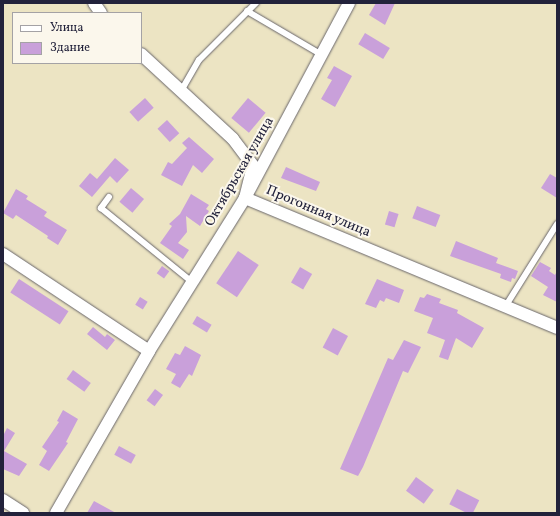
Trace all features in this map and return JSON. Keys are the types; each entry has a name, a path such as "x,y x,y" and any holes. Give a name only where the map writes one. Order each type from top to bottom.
{"street":[{"path":"94,3 100,12"},
{"name":"Октябрьская улица","path":"56,513 149,352 245,198 349,3"},
{"name":"Прогонная улица","path":"142,55 233,138 253,166 245,198 557,328"},
{"path":"3,254 149,352"},
{"path":"3,500 23,513"}],"lane":[{"path":"181,90 199,60 256,3"},
{"path":"247,11 322,55"},
{"path":"109,197 101,208 192,282"},
{"path":"505,307 557,224"}],"building":[{"path":"376,3 395,3 385,25 369,15"},
{"path":"365,33 390,48 383,59 358,44"},
{"path":"334,66 352,76 335,107 321,99 332,80 327,78"},
{"path":"145,98 154,108 138,122 129,112"},
{"path":"248,98 266,113 249,133 231,118"},
{"path":"167,120 179,133 170,142 157,129"},
{"path":"189,137 214,159 202,173 193,165 182,186 161,175 168,162 172,164 187,148 182,143"},
{"path":"115,158 129,170 117,183 110,176 92,197 79,186 90,173 97,179"},
{"path":"286,167 320,182 316,191 281,178"},
{"path":"550,174 557,178 557,198 541,188"},
{"path":"131,188 144,199 132,213 119,202"},
{"path":"16,189 28,196 26,199 47,212 44,216 67,230 58,245 47,238 48,236 16,215 13,219 3,213"},
{"path":"191,194 209,205 206,209 209,211 200,226 186,216 187,232 178,243 189,250 183,259 160,243 172,226 169,224 180,214"},
{"path":"417,206 440,215 436,227 412,218"},
{"path":"389,211 399,214 394,227 385,224"},
{"path":"456,241 498,258 496,263 518,271 515,279 512,278 511,282 500,278 501,274 450,256"},
{"path":"238,251 259,265 237,297 216,283"},
{"path":"540,262 551,268 549,271 555,275 557,271 557,302 543,295 548,287 531,276"},
{"path":"162,266 169,271 164,279 157,273"},
{"path":"300,267 312,274 303,290 291,283"},
{"path":"19,279 68,311 60,325 10,292"},
{"path":"377,279 404,290 399,303 386,298 384,302 380,300 376,308 365,304"},
{"path":"427,294 441,299 439,303 458,310 457,313 484,328 472,348 456,338 448,360 439,357 445,340 427,333 433,318 414,311 420,297 424,298"},
{"path":"140,297 148,302 143,309 135,305"},
{"path":"197,316 212,325 207,332 192,324"},
{"path":"93,327 105,337 107,334 115,340 107,350 87,334"},
{"path":"333,328 348,336 338,355 323,347"},
{"path":"404,340 421,347 408,373 403,371 363,467 358,476 340,469 388,358 393,360"},
{"path":"185,346 201,355 192,376 189,374 180,388 171,383 176,374 166,369 175,353 180,355"},
{"path":"73,370 91,383 84,392 67,379"},
{"path":"155,389 163,395 155,406 147,400"},
{"path":"63,410 78,419 66,442 68,443 49,471 39,465 47,451 42,447 59,422 57,421"},
{"path":"7,428 15,433 4,451 27,464 19,476 3,469 3,436"},
{"path":"119,446 136,455 131,464 114,455"},
{"path":"416,477 434,490 424,504 406,491"},
{"path":"457,489 479,500 473,513 467,513 449,504"},
{"path":"94,501 116,513 87,513"}]}
